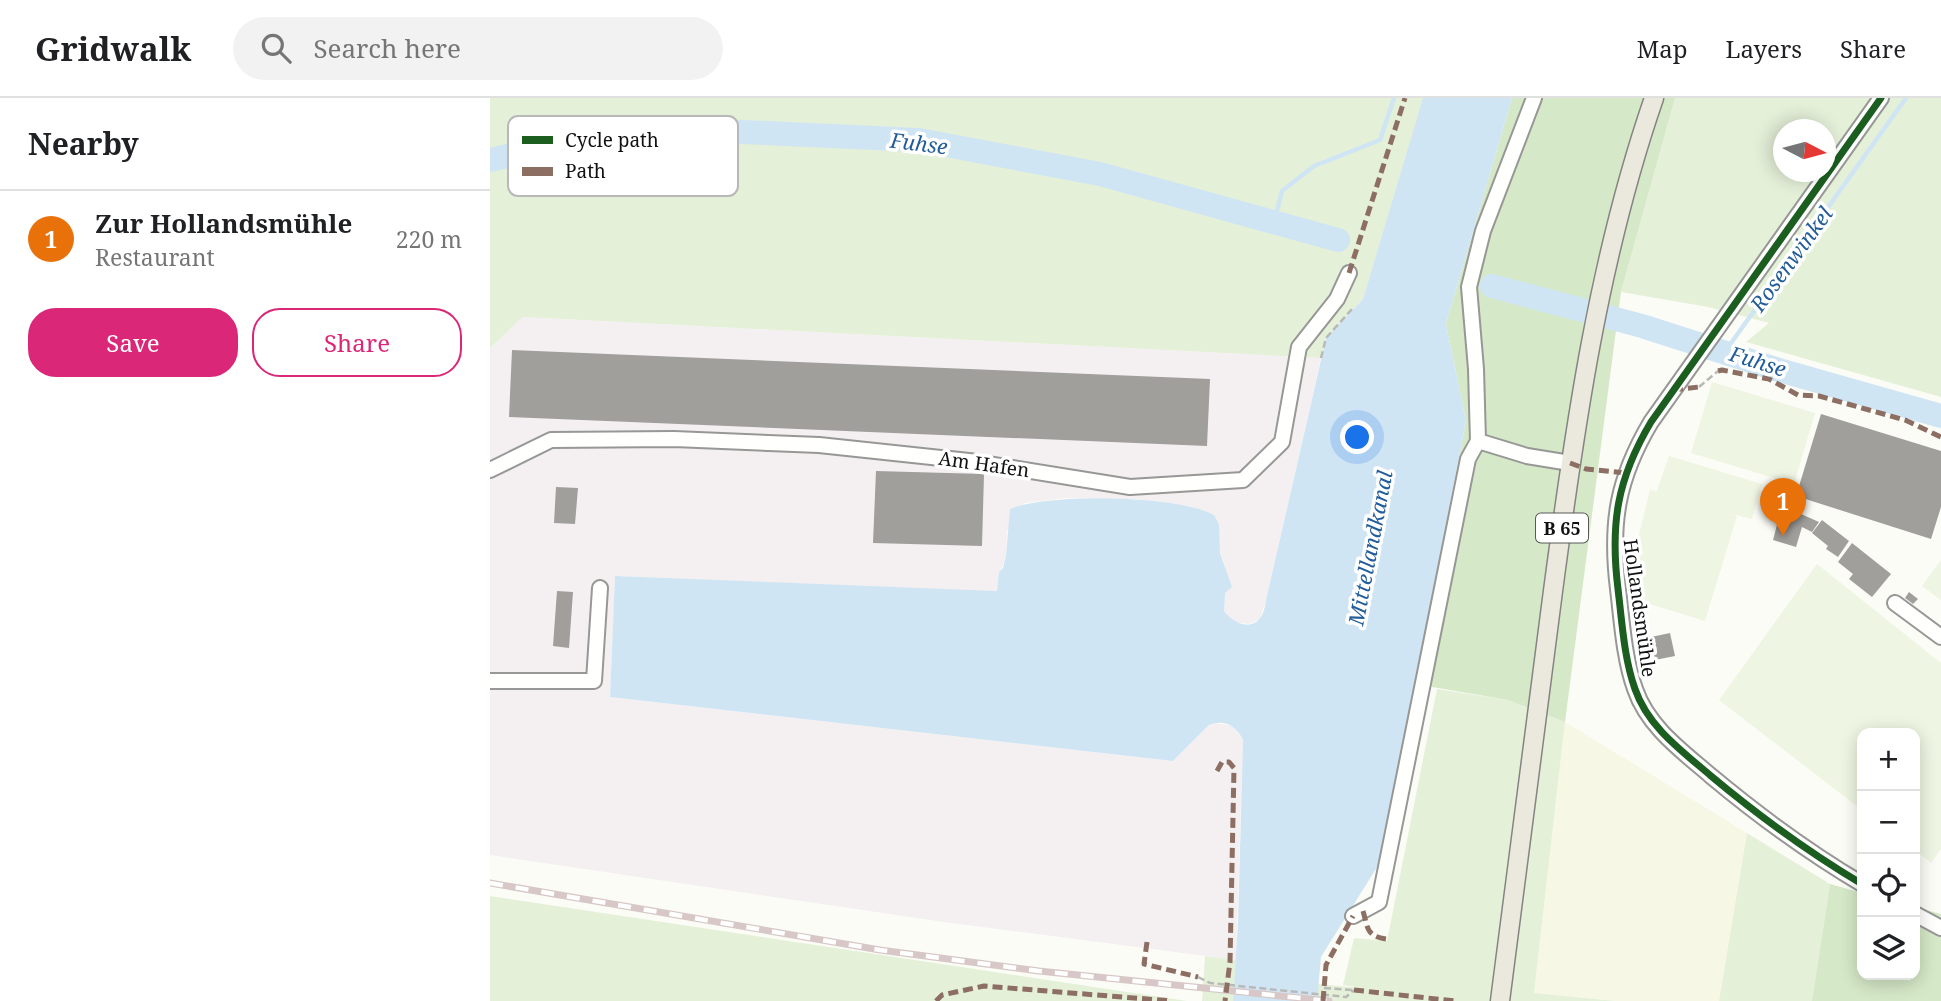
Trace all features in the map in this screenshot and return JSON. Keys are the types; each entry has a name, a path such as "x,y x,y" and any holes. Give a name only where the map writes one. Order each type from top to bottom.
{"main road":[{"name":"B 65","path":"1500,1001 1570,463 1589,349 1622,208 1654,98"},
{"path":"1489,1001 1513,904"}],"street":[{"path":"1353,916 1379,902 1468,459 1478,441 1476,369 1469,287 1483,231 1534,98"},
{"name":"Hollandsmühle","path":"1857,881 1756,813 1668,740 1649,716 1635,690 1620,610 1614,529 1618,503 1634,449 1684,374 1881,98"},
{"name":"Am Hafen","path":"490,470 551,440 674,439 874,450 969,461 1130,486 1243,480 1282,442 1298,347 1336,299 1349,273"},
{"path":"1478,441 1527,456 1570,463"},
{"path":"490,681 594,681 600,588"},
{"path":"1895,603 1941,638"},
{"path":"1920,917 1941,928"}],"path":[{"path":"1321,358 1326,338 1352,309"},
{"path":"1699,387 1718,372"},
{"path":"1198,977 1210,983 1346,997 1354,990 1324,988"}],"shaded area":[{"path":"523,317 1321,358 1266,600 1260,619 1250,624 1233,622 1224,611 1225,567 1219,548 1219,523 1214,515 1177,504 1134,499 1067,498 1024,503 1007,532 1006,555 999,572 997,592 615,576 610,697 1173,761 1209,725 1215,723 1234,726 1243,740 1236,960 944,922 490,855 490,348"}],"green space":[{"path":"490,98 1424,98 1363,299 1326,338 1321,358 523,317 490,348"},
{"path":"1512,98 1675,98 1621,292 1565,722 1508,700 1415,684 1466,421 1446,324"},
{"path":"1675,98 1941,98 1941,397 1746,342 1769,323 1708,307 1621,292"},
{"path":"1712,382 1815,413 1794,484 1691,453"},
{"path":"1669,456 1762,484 1752,519 1728,513 1737,516 1705,621 1624,596 1650,490 1657,491"},
{"path":"1941,560 1941,600 1922,586"},
{"path":"1817,564 1941,663 1941,849 1931,863 1920,854 1920,728 1857,728 1857,806 1719,700"},
{"path":"1437,689 1508,700 1565,722 1534,993 1616,1001 1317,1001 1318,984 1363,988 1343,985 1354,938 1387,941"},
{"path":"1565,722 1747,833 1719,1001 1616,1001 1534,993"},
{"path":"1747,833 1830,884 1812,1001 1719,1001"},
{"path":"1830,884 1857,892 1857,980 1920,980 1920,908 1941,914 1941,1001 1812,1001"},
{"path":"490,896 1187,1001 490,1001"},
{"path":"1205,956 1236,960 1233,1001 1202,1001"}],"water":[{"name":"Mittellandkanal","path":"1423,98 1512,98 1446,324 1466,421 1386,834 1379,864 1321,957 1317,1001 1233,1001 1243,740 1237,730 1225,723 1209,725 1173,761 610,697 615,576 997,591 999,572 1003,568 1006,555 1010,509 1053,500 1143,500 1196,508 1214,515 1219,524 1220,553 1232,587 1225,593 1224,611 1241,624 1256,622 1265,607 1326,338 1363,299"}],"building":[{"path":"512,350 1210,379 1207,446 509,417"},
{"path":"1821,414 1941,451 1941,507 1931,539 1796,496"},
{"path":"876,471 984,474 982,546 873,543"},
{"path":"556,487 578,488 575,524 554,523"},
{"path":"1782,506 1802,512 1801,514 1819,522 1812,532 1802,527 1796,547 1773,540"},
{"path":"1822,520 1849,541 1838,557 1826,549 1828,546 1812,533"},
{"path":"1852,543 1891,574 1872,597 1849,579 1853,574 1838,562"},
{"path":"557,591 573,592 569,648 553,646"},
{"path":"1909,592 1918,599 1913,604 1905,598"},
{"path":"1670,633 1675,656 1655,660 1651,637"}],"waterway":[{"path":"1274,223 1282,191 1314,166 1380,140 1394,98"},
{"name":"Rosenwinkel","path":"1724,353 1906,98"},
{"name":"Fuhse","path":"738,132 919,140 1100,174 1338,240"},
{"name":"Fuhse","path":"490,160 508,156"},
{"name":"Fuhse","path":"1492,286 1642,326 1779,370 1941,416"}],"railway":[{"path":"490,883 880,950 1039,971 1329,1001"}],"marked path":[{"path":"1349,273 1405,98"},
{"path":"1718,371 1769,379 1798,395 1819,396 1905,420 1941,437"},
{"path":"1673,390 1699,387"},
{"path":"1570,463 1586,469 1626,473"},
{"path":"1217,771 1222,762 1229,762 1234,768 1230,962 1225,1001"},
{"path":"1363,911 1371,933 1386,939"},
{"path":"1323,1001 1326,965 1353,916"},
{"path":"1147,942 1144,964 1198,977"},
{"path":"936,1001 942,995 984,986 1172,1001"},
{"path":"1354,990 1455,1001"}],"cycle path":[{"path":"1857,881 1747,805 1678,748 1648,715 1635,689 1628,665 1615,544 1619,502 1624,483 1630,463 1651,422 1881,98"}],"place":[{"name":"Zur Hollandsmühle","path":"1783,536"}]}
